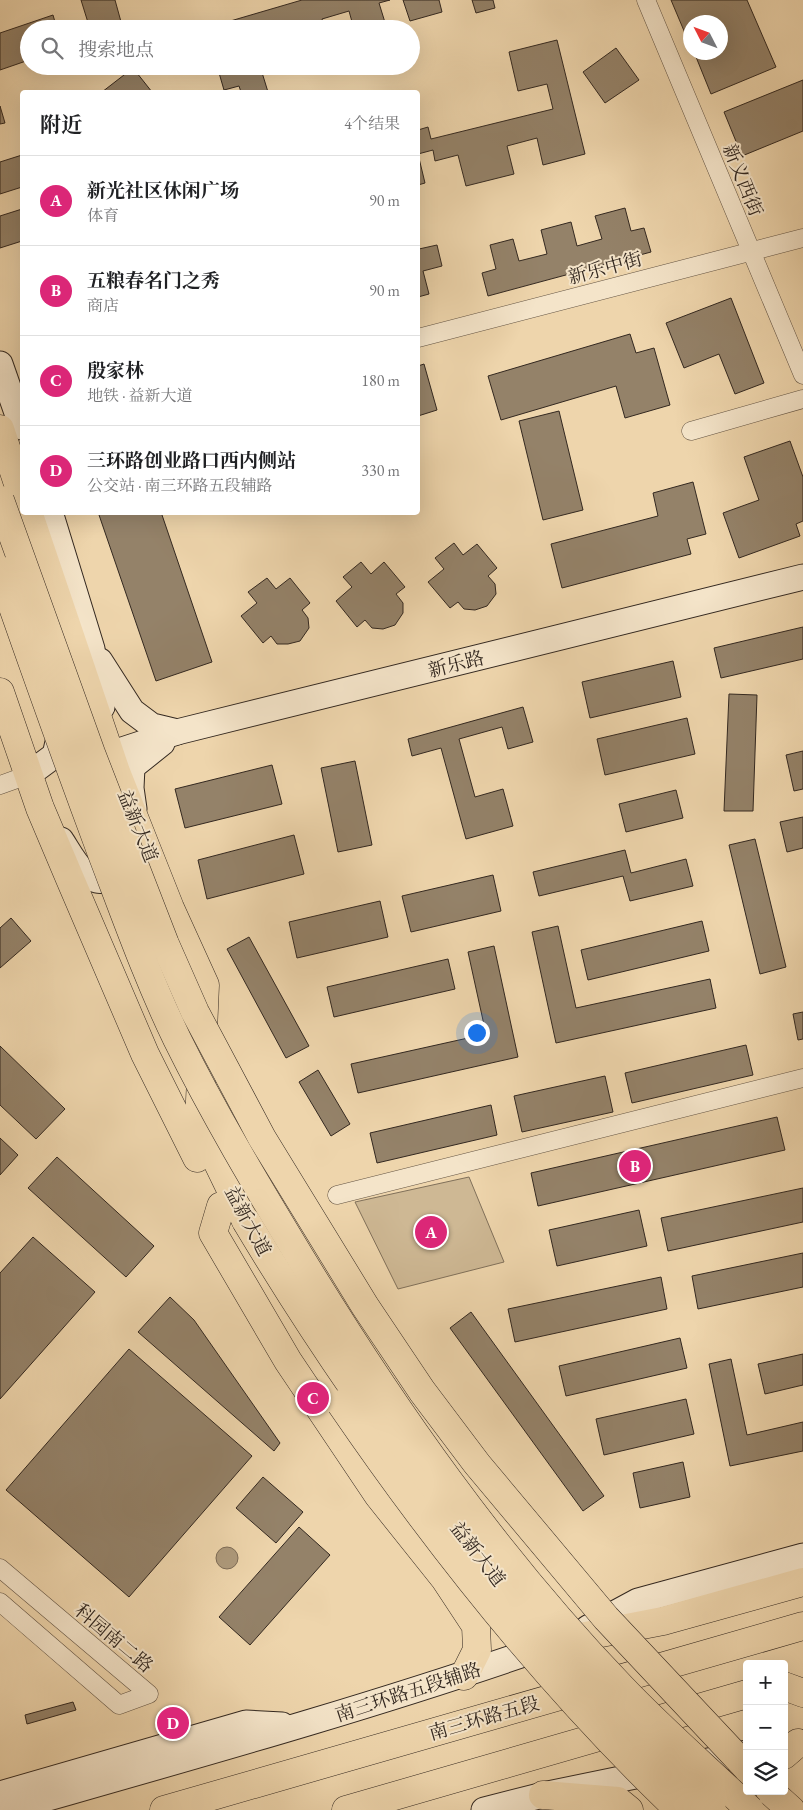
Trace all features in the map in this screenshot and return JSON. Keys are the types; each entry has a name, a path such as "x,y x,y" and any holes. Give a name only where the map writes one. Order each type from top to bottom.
{"main road":[{"path":"0,364 20,421"},
{"path":"0,429 20,490"},
{"path":"0,500 91,754 165,944 195,1012 262,1138 365,1306 422,1391 477,1464 606,1618 743,1764"},
{"name":"益新大道","path":"29,515 82,644 110,754 170,908 205,985 199,1124 233,1218 444,1512 521,1608 634,1734 712,1810"},
{"path":"51,515 82,644 132,710 152,726 178,732"},
{"path":"0,530 54,686 62,726 55,755 28,775"},
{"path":"0,570 137,948 176,1036 229,1141 342,1326 414,1433 468,1505 543,1600 622,1688 750,1810"},
{"name":"新乐路","path":"110,754 178,732 803,577"},
{"path":"40,808 84,873 91,879 106,880 120,870 127,856 125,822 110,754 93,745 74,721 54,686"},
{"name":"益新大道","path":"0,692 40,808 146,1054 287,1322 402,1492 461,1569 543,1669 642,1774 679,1810"},
{"path":"134,814 131,788 132,767 150,751 178,732"},
{"path":"233,1218 213,1233 288,1361 378,1495 445,1579 476,1626 477,1650 464,1676"},
{"name":"南三环路五段辅路","path":"6,1810 302,1726 464,1676 565,1640 638,1601 803,1556"},
{"path":"565,1640 663,1620 803,1582"},
{"name":"南三环路五段","path":"164,1810 803,1626"},
{"path":"788,1684 803,1678"},
{"path":"788,1686 803,1692"},
{"path":"346,1810 743,1695"},
{"path":"0,1794 246,1723 302,1726"},
{"path":"484,1810 543,1795 743,1754"},
{"path":"543,1795 618,1802 629,1810"},
{"path":"759,1810 761,1795"},
{"path":"774,1795 791,1810"}],"street":[{"name":"新义西街","path":"646,0 803,375"},
{"name":"新乐中街","path":"420,337 803,238"},
{"path":"691,431 803,399"},
{"path":"0,784 28,775"},
{"path":"337,1195 803,1078"},
{"name":"科园南二路","path":"0,1568 148,1694 119,1705 0,1602"}],"shaded area":[{"path":"469,1177 504,1262 398,1289 355,1202"},
{"path":"223,1547 231,1547 238,1554 238,1562 231,1569 223,1569 216,1562 216,1554"}],"building":[{"path":"81,0 115,0 121,20 87,20"},
{"path":"302,0 390,0 379,3 384,20 352,20 349,11 322,20 234,20"},
{"path":"403,0 439,0 442,12 410,20"},
{"path":"472,0 493,0 495,8 476,13"},
{"path":"671,0 747,0 776,67 711,94 697,60 728,60 728,15 683,15 683,28"},
{"path":"53,15 54,20 38,20"},
{"path":"20,26 20,63 0,70 0,33"},
{"path":"557,40 585,154 543,165 537,138 507,146 514,174 466,186 458,155 435,161 433,150 420,153 420,129 428,127 431,139 553,109 547,84 518,91 509,52"},
{"path":"616,48 639,80 605,103 583,72"},
{"path":"124,75 139,75 150,90 105,90"},
{"path":"220,75 263,75 267,90 240,90 239,86 224,90"},
{"path":"803,80 803,131 742,156 724,112"},
{"path":"0,106 5,123 0,124"},
{"path":"20,156 20,188 0,194 0,162"},
{"path":"420,162 425,183 420,184"},
{"path":"625,208 631,231 644,228 651,252 488,296 482,273 496,269 490,245 513,239 519,261 547,254 541,230 571,222 577,246 602,239 595,216"},
{"path":"20,210 20,242 0,248 0,216"},
{"path":"437,245 442,266 423,271 429,294 420,296 420,249"},
{"path":"731,298 764,383 735,394 719,354 684,368 666,323"},
{"path":"630,334 636,353 654,348 670,405 625,418 616,386 501,420 488,376"},
{"path":"424,364 437,410 420,415 420,365"},
{"path":"559,411 583,510 543,520 519,421"},
{"path":"790,441 803,477 803,521 796,524 800,536 739,558 723,513 759,500 744,457"},
{"path":"693,482 706,534 687,539 691,554 562,588 551,544 658,516 653,493"},
{"path":"99,515 162,515 212,662 156,681"},
{"path":"454,543 463,555 477,544 497,568 488,576 495,584 496,594 487,606 475,610 464,609 458,602 450,608 428,582 444,569 435,558"},
{"path":"361,562 371,574 384,562 405,587 396,594 403,603 403,613 395,625 383,629 372,628 365,620 357,627 336,601 352,587 343,577"},
{"path":"267,578 276,589 290,578 310,603 302,610 308,618 309,628 300,641 277,644 271,636 263,643 241,616 257,603 248,592"},
{"path":"803,627 803,659 721,678 714,648"},
{"path":"673,661 681,697 590,718 582,682"},
{"path":"729,694 757,695 753,811 724,811"},
{"path":"523,707 533,742 508,749 502,727 459,739 475,797 503,789 513,826 466,839 441,748 412,756 408,739"},
{"path":"687,718 695,754 605,775 597,739"},
{"path":"803,751 803,789 794,791 786,755"},
{"path":"355,761 372,845 338,852 321,768"},
{"path":"272,765 282,804 185,828 175,789"},
{"path":"676,790 683,818 626,832 619,804"},
{"path":"803,817 803,848 787,852 780,822"},
{"path":"294,835 304,874 207,899 198,860"},
{"path":"755,839 786,967 760,974 729,845"},
{"path":"625,850 631,873 686,859 693,886 630,901 623,876 539,896 533,872"},
{"path":"493,875 501,911 411,932 402,896"},
{"path":"380,901 388,937 297,958 289,922"},
{"path":"11,918 31,941 0,968 0,928"},
{"path":"702,921 709,951 588,980 581,950"},
{"path":"558,926 576,1008 710,979 716,1008 556,1043 532,932"},
{"path":"249,937 309,1046 286,1058 227,949"},
{"path":"494,946 518,1057 358,1093 351,1064 486,1034 468,952"},
{"path":"448,959 455,989 334,1017 327,987"},
{"path":"803,1012 803,1039 798,1040 793,1014"},
{"path":"746,1045 753,1075 632,1103 625,1073"},
{"path":"0,1046 65,1109 36,1139 0,1105"},
{"path":"318,1070 350,1124 331,1136 299,1082"},
{"path":"605,1076 613,1112 522,1132 514,1096"},
{"path":"491,1105 497,1135 377,1163 370,1133"},
{"path":"777,1117 785,1150 538,1206 531,1173"},
{"path":"0,1138 18,1155 0,1175"},
{"path":"57,1157 154,1246 126,1277 28,1188"},
{"path":"803,1188 803,1222 668,1251 661,1218"},
{"path":"639,1210 647,1246 557,1266 549,1230"},
{"path":"33,1237 95,1292 0,1399 0,1273"},
{"path":"803,1253 803,1287 698,1309 692,1276"},
{"path":"661,1277 667,1309 515,1342 508,1309"},
{"path":"170,1297 194,1320 280,1443 274,1451 138,1332"},
{"path":"471,1312 604,1496 583,1511 450,1328"},
{"path":"680,1338 687,1368 566,1396 559,1366"},
{"path":"129,1349 252,1456 129,1597 6,1490"},
{"path":"803,1354 803,1385 765,1394 758,1364"},
{"path":"731,1359 747,1435 803,1422 803,1451 730,1466 709,1364"},
{"path":"686,1399 694,1434 604,1455 596,1419"},
{"path":"683,1462 690,1497 640,1508 633,1473"},
{"path":"263,1477 303,1512 276,1543 236,1508"},
{"path":"299,1527 330,1555 250,1645 219,1617"},
{"path":"73,1702 76,1710 27,1724 25,1715"}],"place":[{"name":"五粮春名门之秀","path":"635,1166"},
{"name":"新光社区休闲广场","path":"431,1232"},
{"name":"殷家林","path":"313,1398"},
{"name":"三环路创业路口西内侧站","path":"173,1723"}]}
